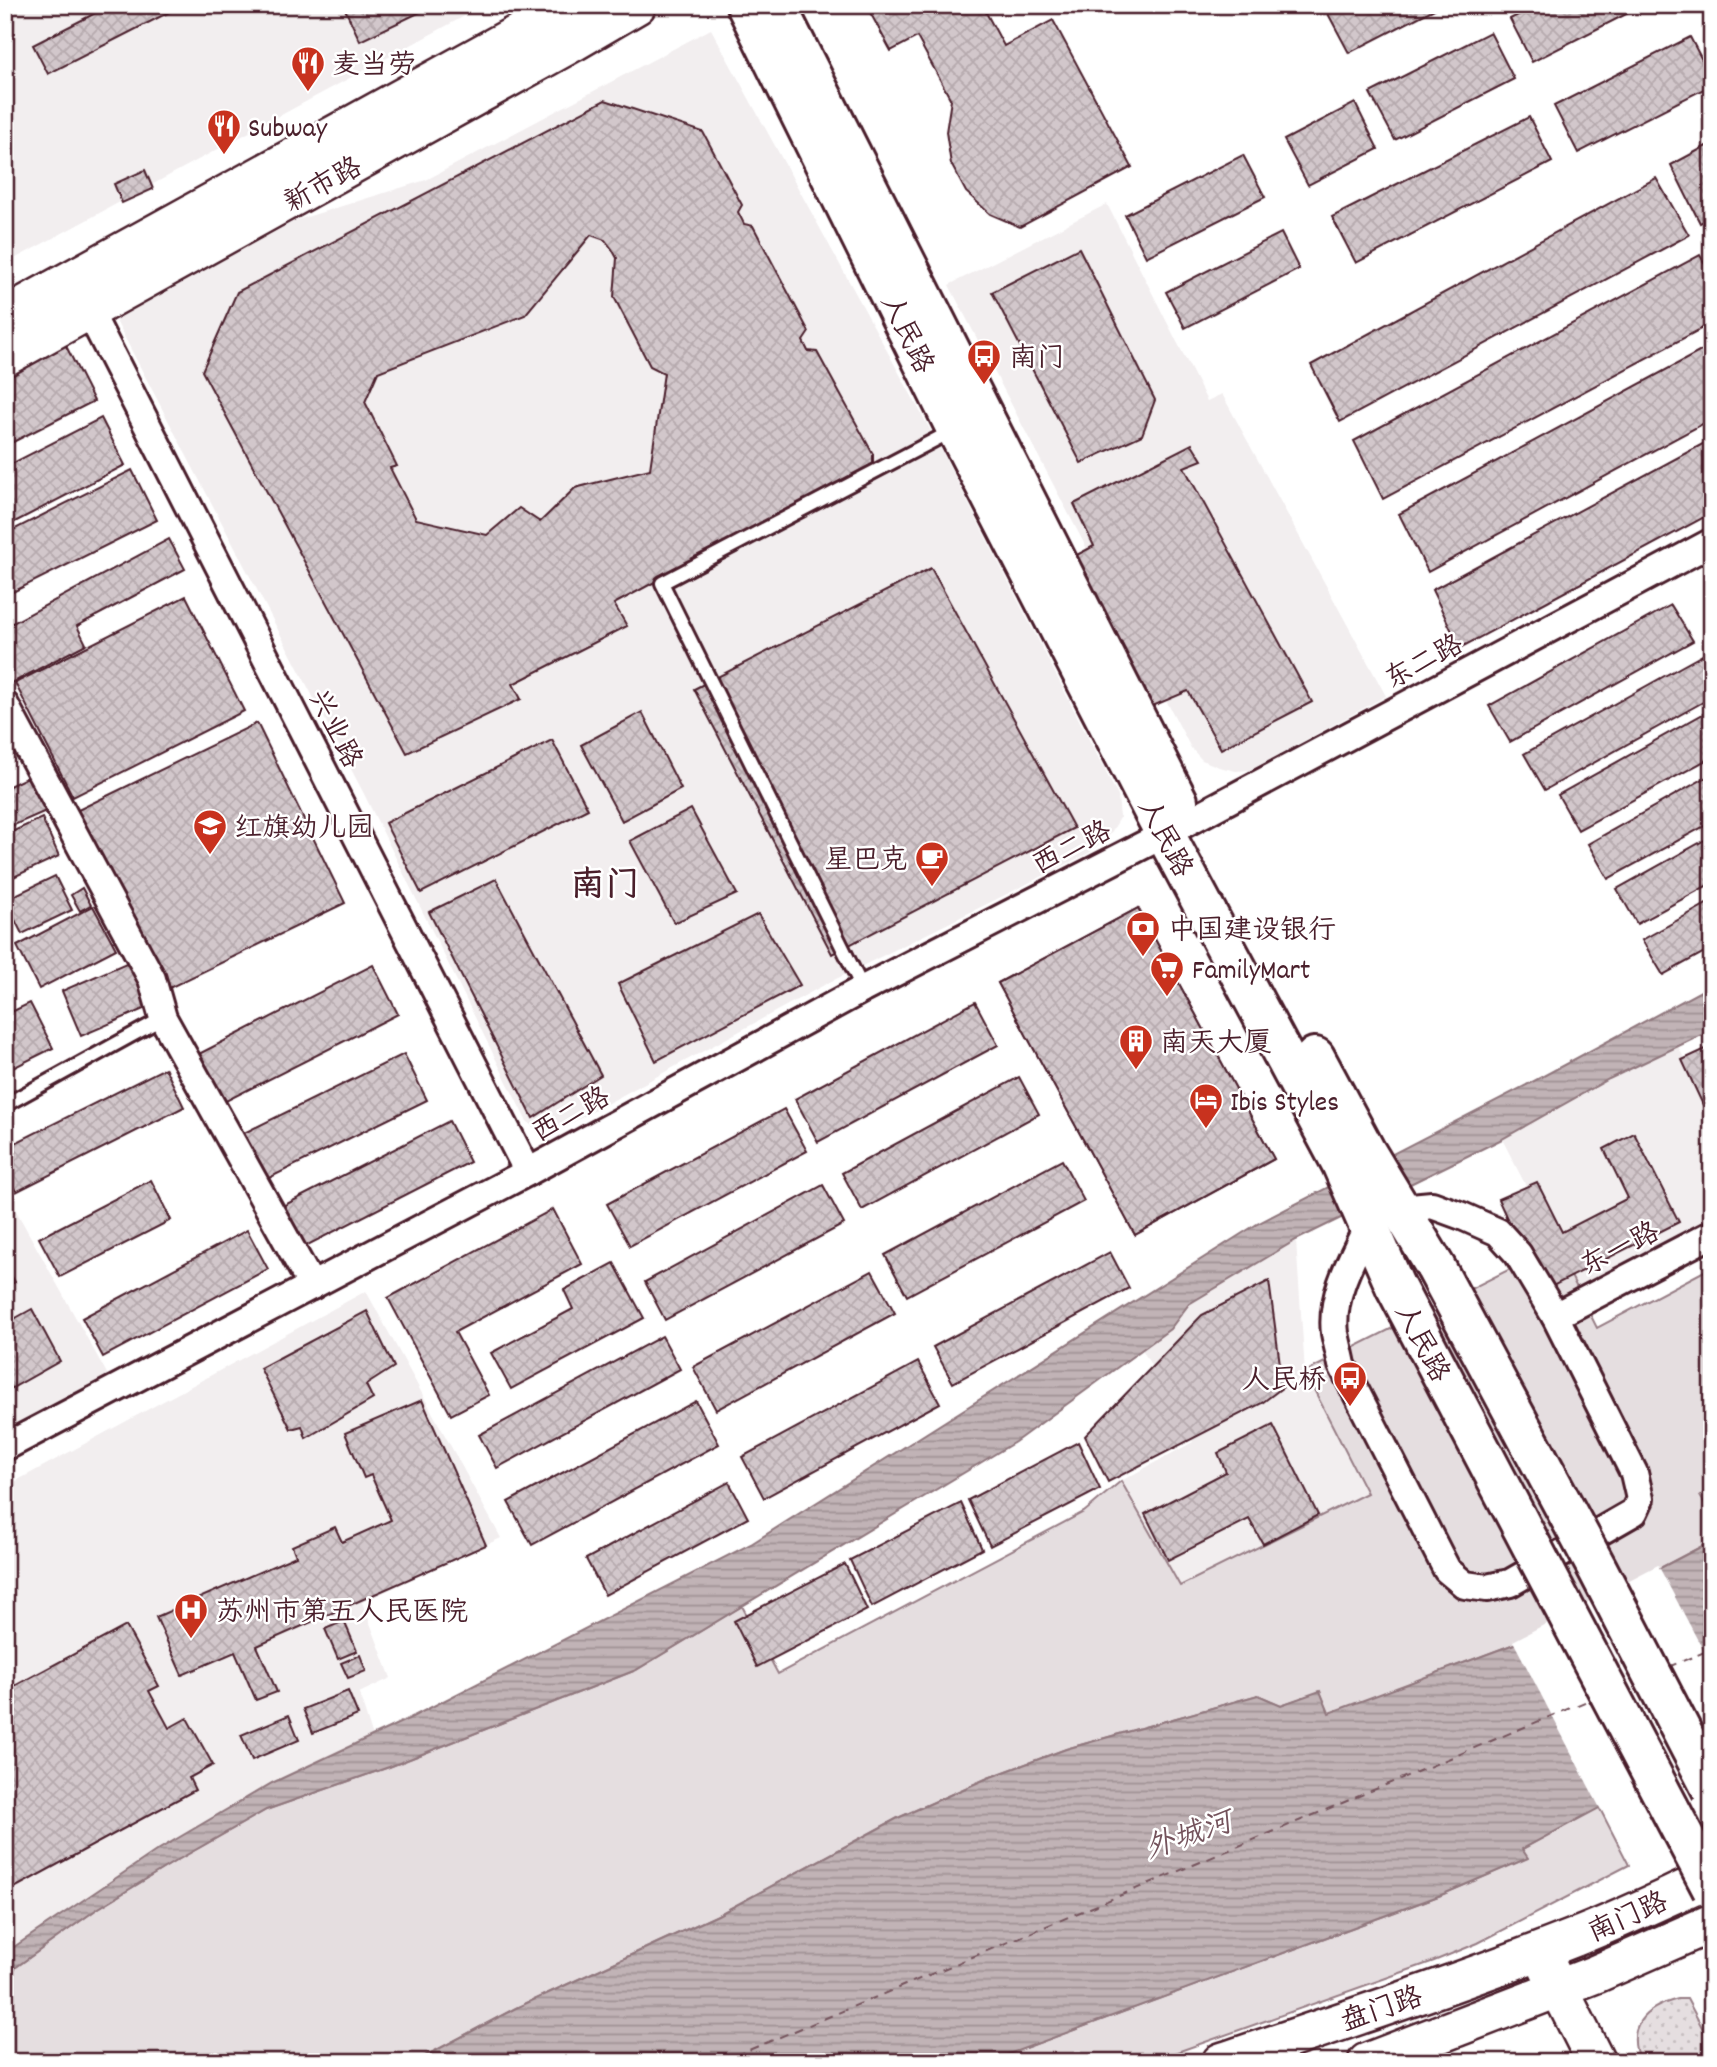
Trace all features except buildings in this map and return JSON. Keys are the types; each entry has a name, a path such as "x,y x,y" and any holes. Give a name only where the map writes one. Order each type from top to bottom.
{"main road":[{"name":"新市路","path":"5,316 570,5"},
{"name":"新市路","path":"5,357 637,5"},
{"name":"人民路","path":"746,5 957,429 1176,827 1384,1216 1436,1268 1712,1790"},
{"name":"人民路","path":"776,5 1176,827"},
{"name":"人民路","path":"1384,1216 1395,1286 1712,1889"},
{"name":"南门路","path":"1541,1951 1712,1877"},
{"name":"南门路","path":"1558,1989 1712,1923"},
{"path":"1541,1951 1596,2062"},
{"name":"盘门路","path":"1221,2062 1541,1951"},
{"name":"盘门路","path":"1367,2062 1558,1989"}],"street":[{"name":"兴业路","path":"89,311 528,1172"},
{"name":"东二路","path":"1176,827 1712,542"},
{"path":"5,705 152,979 163,1018 312,1286"},
{"name":"西二路","path":"5,1447 528,1172 863,989 1176,827"},
{"path":"1432,1205 1498,1232 1518,1254 1555,1316 1634,1474 1640,1499 1633,1512 1510,1583 1487,1588 1465,1585 1447,1570 1342,1365 1335,1331 1337,1303 1349,1264 1384,1216 1432,1205"},
{"name":"东一路","path":"1555,1316 1712,1234"}],"lane":[{"path":"863,989 662,583 957,429"},
{"path":"5,1105 163,1018"}],"shaded area":[{"path":"5,5 485,5 5,264"},
{"path":"711,29 938,444 1118,796 1120,818 1109,836 1089,853 826,984 568,1125 551,1130 534,1128 526,1120 363,792 115,319 297,220 426,180"},
{"path":"1107,204 1207,401 1222,394 1386,696 1250,770 1236,771 1219,767 1202,760 1191,748 949,285"},
{"path":"1678,1046 1712,1114 1712,1219 1578,1288 1502,1139 1609,1079"},
{"path":"5,1191 110,1379 5,1435"},
{"path":"1296,1240 1305,1372 1367,1493 1179,1586 1121,1481 1193,1442 1142,1349 1170,1329 1189,1304"},
{"path":"1556,1246 1597,1328 1712,1267 1712,1487 1700,1496 1712,1515 1712,1541 1517,1643 1329,1714 1320,1692 1281,1705 1258,1695 1066,1749 988,1778 898,1818 718,1915 516,2008 414,2062 5,2062 5,1975 97,1909 266,1810 389,1767 636,1670 742,1606 778,1674 1084,1512 1121,1481 1180,1586 1367,1493 1305,1372"},
{"name":"苏州市第五人民医院","path":"366,1291 501,1538 362,1602 391,1678 359,1693 372,1734 408,1719 272,1783 156,1851 5,1953 5,1487"},
{"path":"1599,1807 1629,1865 1478,1943 1149,2062 987,2062 1441,1895 1527,1858 1522,1849"},
{"path":"1678,1999 1687,1999 1712,2046 1712,2062 1640,2062 1635,2038 1641,2020 1647,2013"}],"water":[{"path":"1712,985 1712,1030 1609,1079 1502,1139 1296,1240 1189,1304 1170,1329 1015,1442 636,1670 389,1767 266,1810 97,1909 5,1975 5,1953 156,1851 272,1783 408,1719 751,1544 1257,1224 1536,1080"},
{"name":"外城河","path":"1712,1541 1712,1748 1522,1849 1528,1858 1441,1895 987,2062 414,2062 516,2008 718,1915 898,1818 988,1778 1066,1749 1258,1695 1281,1705 1320,1691 1329,1713 1517,1643"}],"pier":[{"path":"1658,1565 1712,1667 1712,1752 1601,1810 1513,1641"}],"ferry route":[{"path":"1668,1667 1712,1649"},
{"path":"720,2062 1592,1699"}],"place":[{"name":"麦当劳","path":"308,93"},
{"name":"Subway","path":"224,156"},
{"name":"南门","path":"984,386"},
{"name":"红旗幼儿园","path":"210,856"},
{"name":"星巴克","path":"932,888"},
{"name":"中国建设银行","path":"1143,958"},
{"name":"FamilyMart","path":"1167,998"},
{"name":"南天大厦","path":"1136,1071"},
{"name":"Ibis Styles","path":"1206,1130"},
{"name":"人民桥","path":"1350,1408"},
{"name":"苏州市第五人民医院","path":"191,1640"}],"district":[{"name":"南门","path":"605,883"}]}
